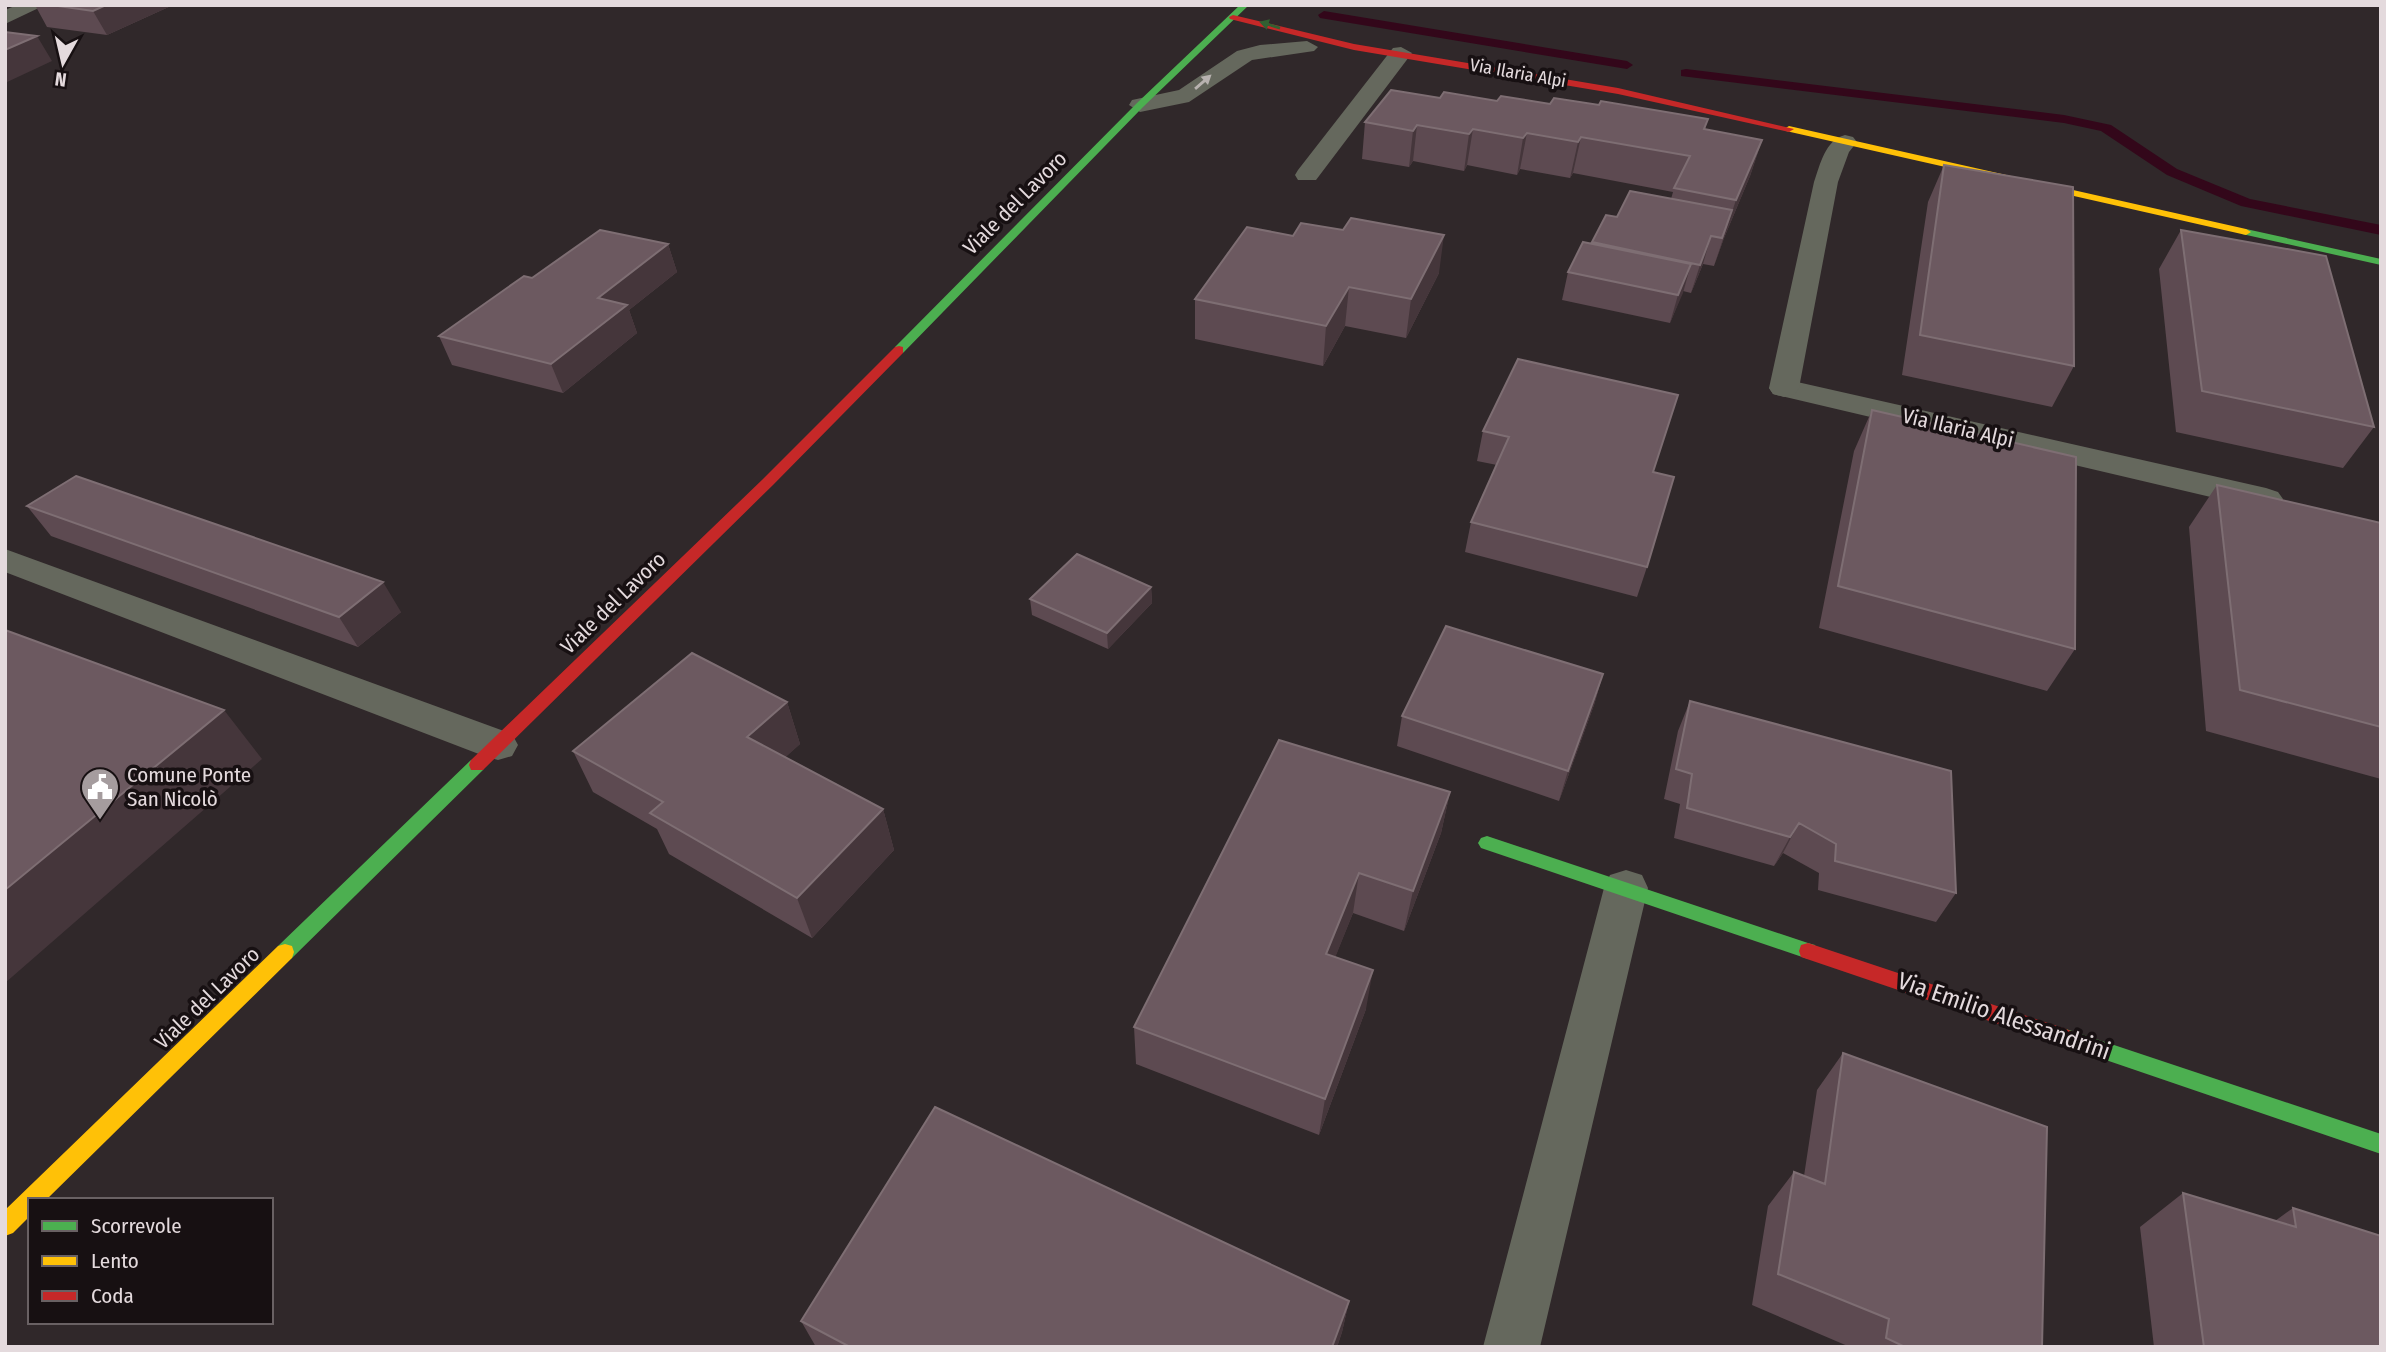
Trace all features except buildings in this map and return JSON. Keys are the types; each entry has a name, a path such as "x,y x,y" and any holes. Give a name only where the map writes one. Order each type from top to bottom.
{"street":[{"path":"5,18 35,5"},
{"name":"Viale del Lavoro","path":"33,1198 768,482 1140,105 1245,5"},
{"name":"Via Ilaria Alpi","path":"1233,17 1354,47 1618,91 2381,262"},
{"name":"Via Ilaria Alpi","path":"1213,36 1307,47"},
{"name":"Via Ilaria Alpi","path":"1140,105 1175,100 1193,91 1216,72 1252,53 1307,47 1354,47"},
{"path":"1307,175 1401,54"},
{"name":"Via Ilaria Alpi","path":"1845,142 1838,150 1826,182 1783,388 2289,504"},
{"path":"7,560 498,745"},
{"name":"Via Emilio Alessandrini","path":"1487,843 2381,1144"},
{"path":"1511,1347 1626,888"},
{"name":"Viale del Lavoro","path":"5,1225 28,1203"}],"waterway":[{"path":"1324,15 1627,65"},
{"path":"1686,73 2064,119 2106,128 2172,172 2246,203 2381,230"}],"traffic: fast":[{"path":"899,350 1140,105 1245,5"},
{"path":"2246,232 2381,262"},
{"path":"285,952 477,765"},
{"path":"1487,843 1808,951"},
{"path":"2066,1038 2381,1144"}],"traffic: slow":[{"path":"1789,129 2246,232"},
{"path":"33,1198 285,952"},
{"path":"5,1225 28,1203"}],"traffic: jam":[{"path":"1233,17 1354,47 1618,91 1789,129"},
{"path":"477,765 768,482 899,350"},
{"path":"1808,951 2066,1038"}],"place":[{"name":"Comune Ponte San Nicolò","path":"100,821"}]}
